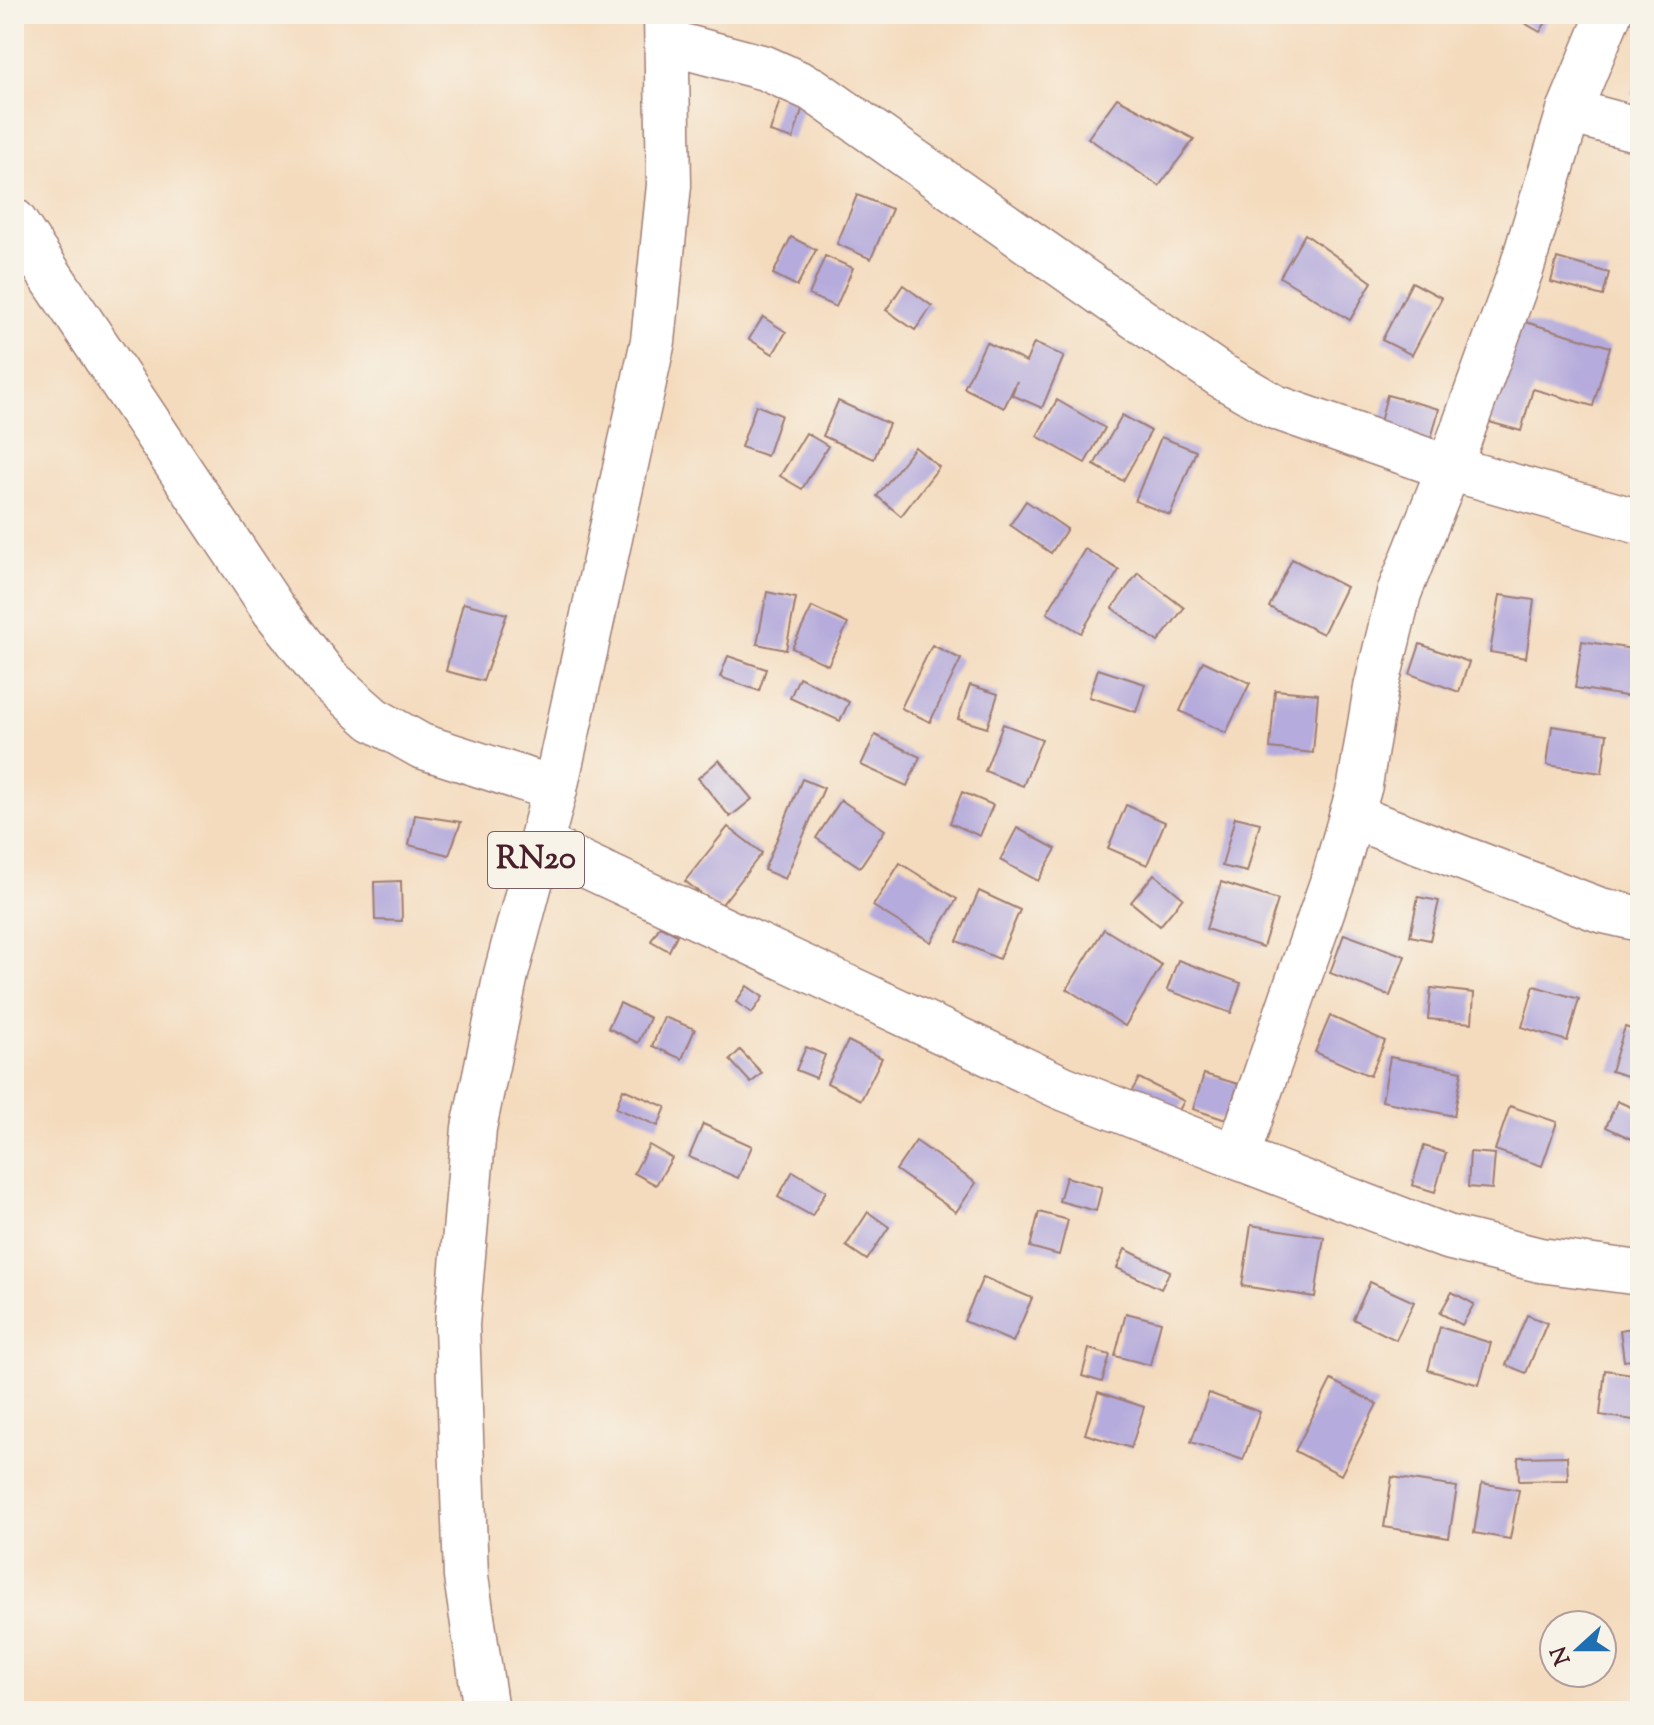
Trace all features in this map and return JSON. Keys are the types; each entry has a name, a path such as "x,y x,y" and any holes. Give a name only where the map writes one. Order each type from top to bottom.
{"street":[{"path":"1237,1157 1334,877 1351,816 1399,593 1449,468 1522,267 1569,111 1609,14"},
{"path":"667,28 812,89 1123,309 1275,407 1449,468 1640,522"},
{"name":"RN20","path":"486,1711 466,1577 457,1325 474,1128 506,974 555,789 653,341 669,185 667,28"},
{"path":"1569,111 1640,130"},
{"path":"14,221 274,610 327,678 373,719 421,746 555,789"},
{"path":"1351,816 1600,910 1640,919"},
{"path":"540,844 1063,1088 1237,1157 1447,1237 1540,1260 1640,1273"}],"building":[{"path":"1509,14 1551,14 1540,32"},
{"path":"1640,70 1640,98 1631,94"},
{"path":"784,86 807,93 793,139 770,132"},
{"path":"1117,98 1194,139 1159,186 1088,138"},
{"path":"857,195 892,209 871,259 837,244"},
{"path":"1305,234 1372,282 1350,320 1280,277"},
{"path":"791,237 816,250 797,286 773,274"},
{"path":"825,256 853,268 836,307 809,295"},
{"path":"1557,258 1609,273 1603,296 1551,282"},
{"path":"1412,282 1442,298 1412,355 1382,340"},
{"path":"903,285 932,306 915,330 886,310"},
{"path":"763,317 786,332 773,354 749,339"},
{"path":"1512,318 1610,347 1593,406 1533,389 1521,431 1482,420"},
{"path":"986,342 1026,362 1034,343 1064,356 1042,408 1012,395 1017,381 1004,408 964,388"},
{"path":"1387,395 1439,409 1429,447 1377,434"},
{"path":"1057,400 1105,428 1085,463 1037,436"},
{"path":"838,401 889,424 874,459 823,436"},
{"path":"756,405 781,415 767,456 741,447"},
{"path":"1122,415 1151,431 1123,481 1094,465"},
{"path":"806,433 828,446 802,489 780,476"},
{"path":"1161,437 1196,451 1170,515 1135,501"},
{"path":"915,447 939,467 901,516 877,496"},
{"path":"1026,501 1067,529 1051,553 1010,525"},
{"path":"1085,549 1119,570 1081,633 1047,613"},
{"path":"1292,559 1346,587 1323,634 1269,607"},
{"path":"1138,573 1184,608 1158,642 1112,608"},
{"path":"767,592 796,598 786,650 757,644"},
{"path":"1500,595 1534,600 1526,658 1490,652"},
{"path":"463,603 507,614 483,681 446,671"},
{"path":"812,607 848,624 828,665 792,648"},
{"path":"1582,641 1639,650 1632,697 1575,688"},
{"path":"1420,644 1469,662 1459,692 1410,674"},
{"path":"932,645 961,659 930,722 901,708"},
{"path":"728,656 766,669 759,691 720,677"},
{"path":"1203,661 1250,683 1226,733 1180,711"},
{"path":"1098,669 1145,684 1136,712 1089,697"},
{"path":"799,677 849,702 840,721 790,698"},
{"path":"970,685 998,694 987,728 958,719"},
{"path":"1275,690 1318,694 1313,753 1270,748"},
{"path":"1003,724 1042,739 1023,786 985,771"},
{"path":"1552,726 1607,734 1602,773 1547,765"},
{"path":"875,735 920,757 907,786 861,765"},
{"path":"719,760 752,799 730,817 698,778"},
{"path":"802,779 824,788 785,879 764,870"},
{"path":"962,792 993,805 980,836 950,823"},
{"path":"841,800 885,830 860,867 816,838"},
{"path":"1126,805 1165,822 1147,865 1108,848"},
{"path":"415,815 461,822 449,855 409,845"},
{"path":"1235,817 1260,823 1247,872 1222,866"},
{"path":"728,827 762,853 719,908 685,881"},
{"path":"1017,828 1056,849 1038,881 1000,860"},
{"path":"900,863 957,899 931,942 873,906"},
{"path":"1154,874 1183,898 1160,926 1131,902"},
{"path":"401,881 402,921 375,920 374,882"},
{"path":"1221,882 1278,900 1263,947 1206,929"},
{"path":"979,891 1020,910 999,959 957,941"},
{"path":"1418,897 1439,901 1430,940 1410,936"},
{"path":"660,926 677,935 669,951 651,941"},
{"path":"1104,929 1162,965 1125,1026 1067,989"},
{"path":"1344,934 1405,956 1390,996 1330,973"},
{"path":"1178,960 1241,983 1231,1013 1167,990"},
{"path":"747,986 763,997 752,1013 736,1002"},
{"path":"1534,986 1579,999 1567,1041 1522,1027"},
{"path":"1431,988 1474,993 1472,1023 1428,1019"},
{"path":"620,1003 650,1018 638,1043 608,1028"},
{"path":"1330,1016 1385,1041 1370,1076 1315,1052"},
{"path":"664,1017 695,1029 682,1059 652,1046"},
{"path":"1625,1027 1640,1032 1640,1080 1611,1071"},
{"path":"848,1041 882,1058 861,1100 827,1083"},
{"path":"806,1047 825,1055 816,1078 796,1070"},
{"path":"740,1050 762,1073 751,1083 730,1060"},
{"path":"1390,1057 1462,1071 1454,1116 1382,1101"},
{"path":"1204,1074 1238,1084 1226,1120 1193,1109"},
{"path":"1139,1078 1184,1101 1173,1122 1128,1098"},
{"path":"623,1089 666,1107 658,1126 616,1108"},
{"path":"1617,1101 1640,1111 1640,1143 1606,1127"},
{"path":"1510,1106 1557,1122 1542,1166 1495,1150"},
{"path":"703,1124 752,1146 738,1178 689,1157"},
{"path":"916,1141 976,1183 956,1212 896,1170"},
{"path":"649,1145 672,1158 656,1185 634,1173"},
{"path":"1424,1146 1446,1153 1435,1192 1412,1185"},
{"path":"1470,1152 1495,1154 1492,1189 1468,1187"},
{"path":"793,1171 826,1191 812,1216 778,1197"},
{"path":"1066,1177 1102,1187 1096,1211 1059,1201"},
{"path":"868,1212 889,1227 867,1260 846,1246"},
{"path":"1039,1212 1068,1220 1059,1255 1030,1247"},
{"path":"1251,1225 1324,1237 1315,1297 1242,1286"},
{"path":"1125,1249 1170,1271 1161,1289 1117,1268"},
{"path":"983,1277 1032,1298 1013,1342 964,1321"},
{"path":"1370,1282 1414,1302 1396,1340 1353,1319"},
{"path":"1452,1292 1474,1304 1462,1325 1440,1313"},
{"path":"1126,1313 1161,1322 1150,1365 1115,1356"},
{"path":"1527,1315 1547,1323 1526,1373 1506,1365"},
{"path":"1440,1327 1491,1343 1479,1385 1428,1370"},
{"path":"1638,1327 1640,1359 1624,1361 1620,1330"},
{"path":"1089,1349 1110,1355 1102,1382 1082,1376"},
{"path":"1605,1370 1640,1375 1640,1421 1600,1415"},
{"path":"1331,1380 1377,1404 1341,1475 1295,1451"},
{"path":"1098,1392 1144,1407 1131,1448 1085,1434"},
{"path":"1209,1393 1260,1412 1243,1460 1191,1442"},
{"path":"1567,1456 1568,1480 1519,1481 1518,1457"},
{"path":"1392,1477 1457,1487 1449,1538 1384,1527"},
{"path":"1482,1483 1519,1490 1510,1539 1474,1533"}]}
